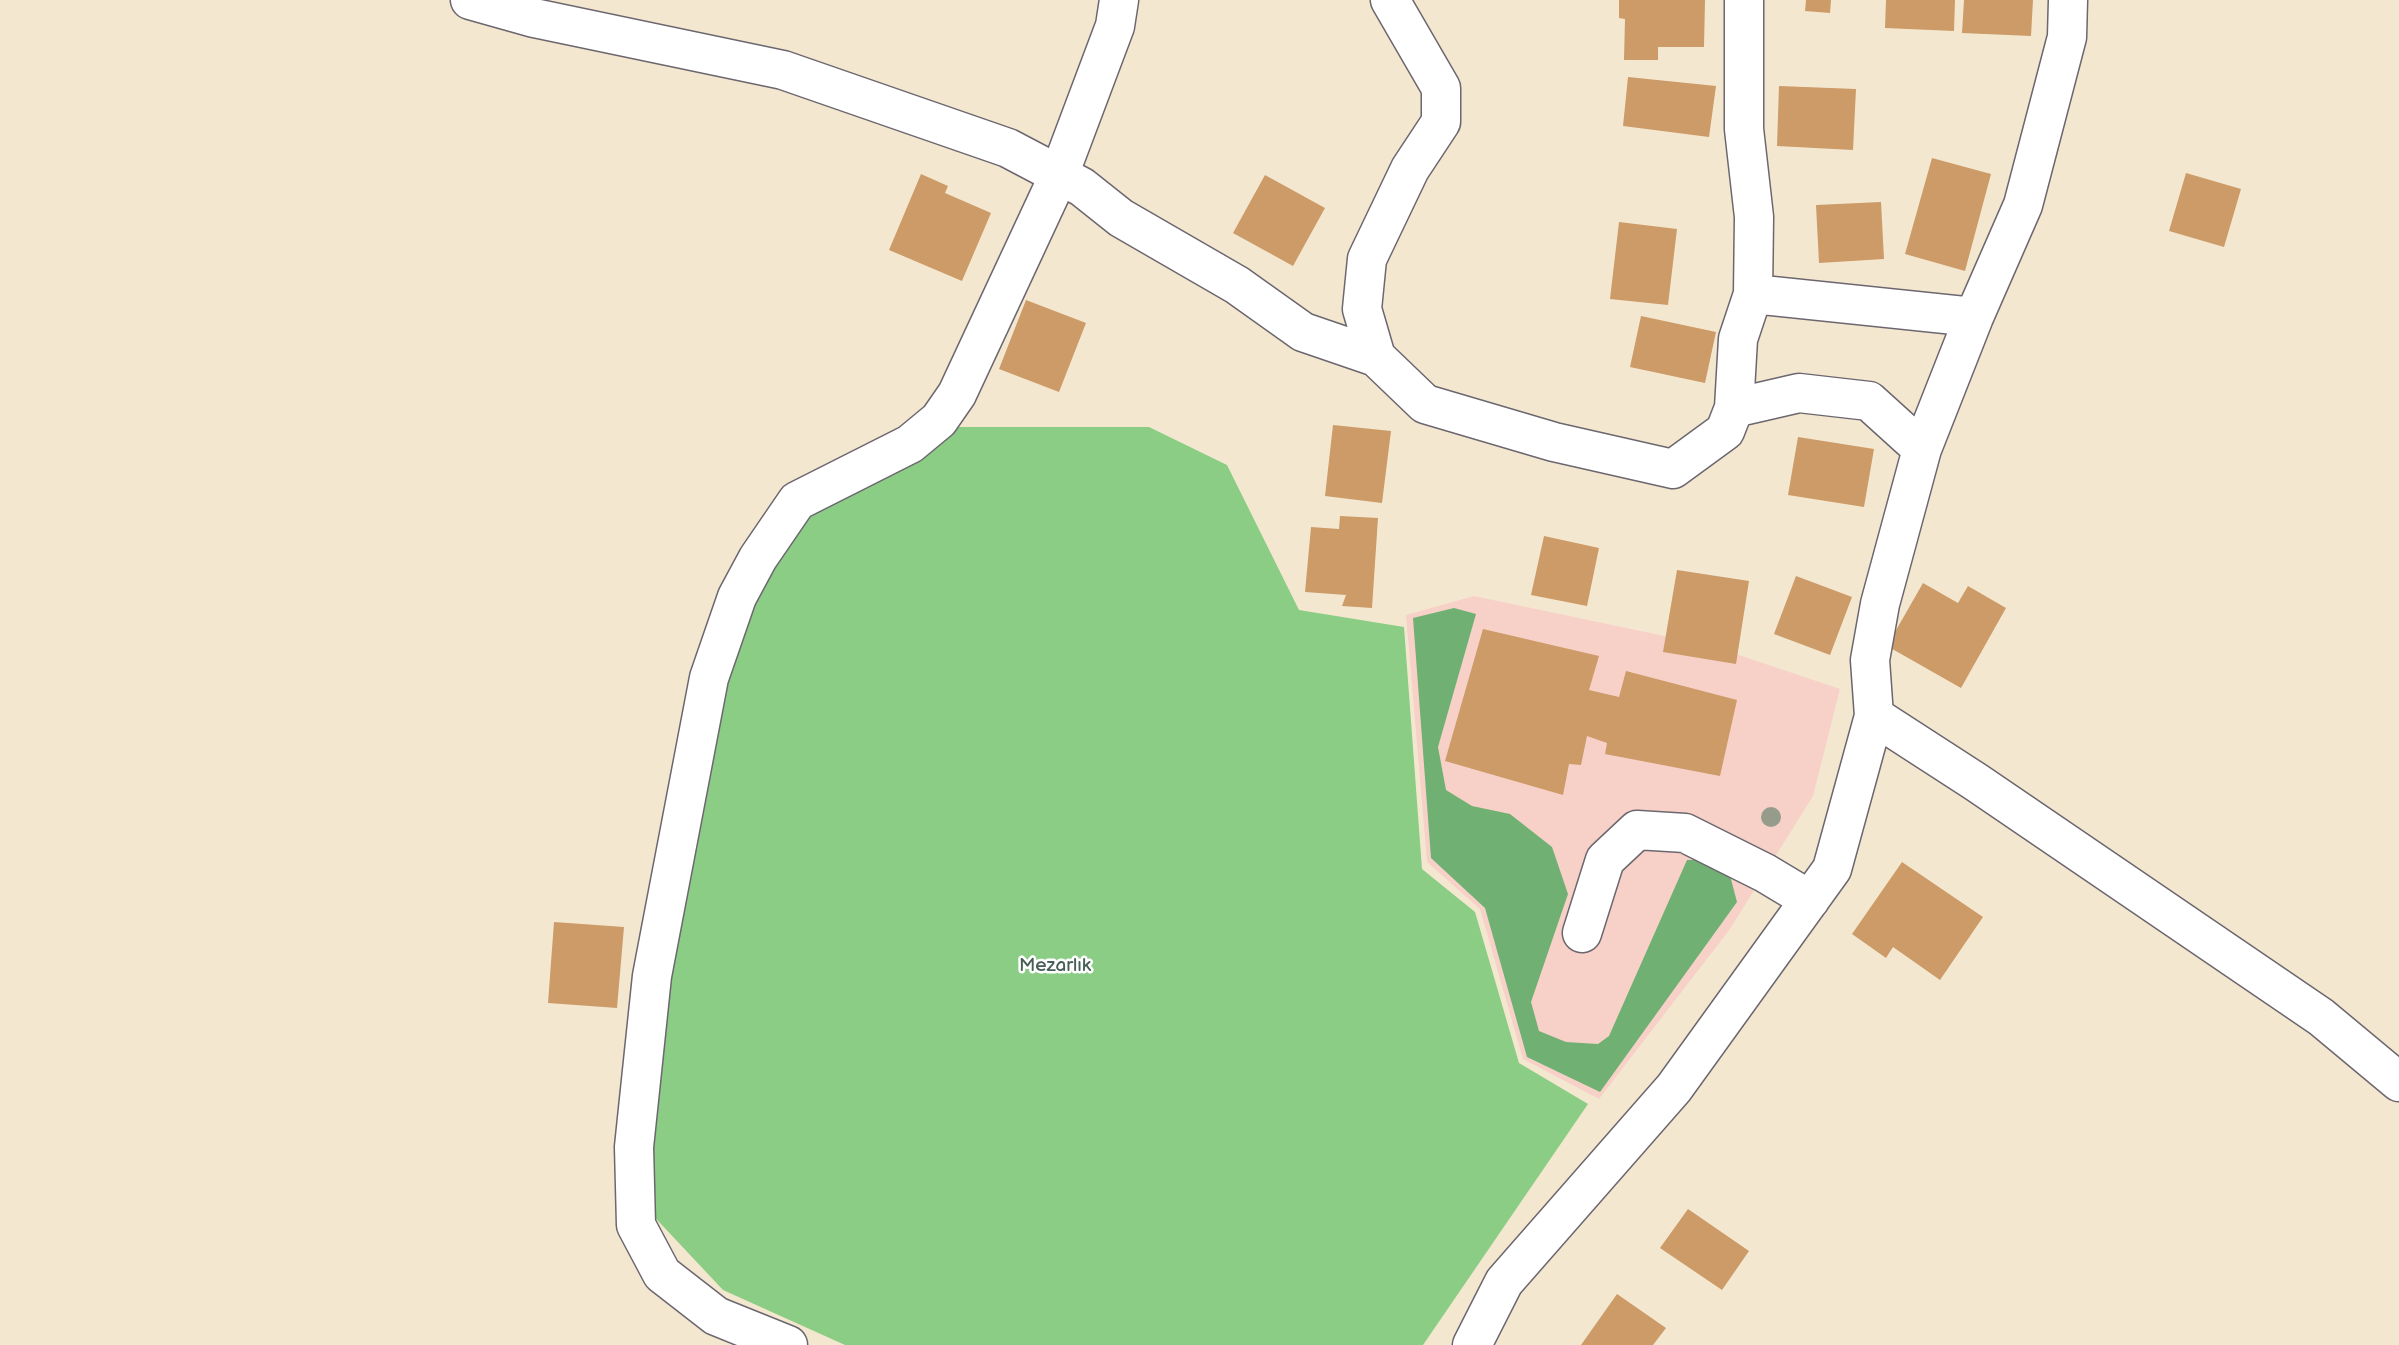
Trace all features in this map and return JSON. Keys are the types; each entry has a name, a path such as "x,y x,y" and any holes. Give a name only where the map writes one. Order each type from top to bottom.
{"street":[{"path":"470,0 534,18 783,71 1008,148 1082,187 1121,218 1237,285 1303,332 1376,357 1425,404 1554,442 1673,469 1725,431 1734,408 1738,339 1753,294 1754,217 1744,129 1744,0"},
{"path":"788,1345 716,1316 662,1273 636,1225 634,1147 652,976 709,678 737,597 758,558 797,502 910,444 939,421 957,394 1059,175 1115,26 1118,0"},
{"path":"1376,357 1362,309 1367,259 1410,169 1441,122 1441,88 1390,0"},
{"path":"1472,1345 1504,1282 1674,1088 1832,869 1874,716 1870,660 1880,604 1922,449 2022,205 2067,37 2068,0"},
{"path":"1753,294 1974,317"},
{"path":"1734,408 1799,393 1869,401 1922,449"},
{"path":"1874,716 2321,1017 2399,1082"},
{"path":"1582,933 1605,860 1637,830 1685,834 1765,873 1810,900"}],"shaded area":[{"path":"1474,596 1712,646 1840,689 1813,796 1730,929 1599,1099 1523,1059 1480,909 1427,862 1406,615"}],"green space":[{"name":"Mezarlık","path":"958,427 1149,427 1227,465 1299,610 1404,627 1422,869 1475,912 1519,1063 1588,1104 1423,1345 845,1345 723,1290 645,1207 642,1095 738,629 789,514"},
{"path":"1454,608 1476,614 1438,747 1446,790 1472,806 1510,814 1552,847 1568,894 1531,1002 1539,1031 1566,1042 1598,1044 1609,1036 1687,860 1714,859 1727,864 1737,902 1600,1092 1527,1057 1485,908 1431,858 1413,618"}],"building":[{"path":"1619,0 1705,0 1704,47 1658,47 1658,60 1624,60 1625,19 1619,18"},
{"path":"1806,0 1831,0 1830,13 1805,11"},
{"path":"1886,0 1955,0 1954,31 1885,28"},
{"path":"1964,0 2033,0 2031,36 1962,33"},
{"path":"1628,77 1716,86 1709,137 1623,126"},
{"path":"1779,86 1856,89 1853,150 1777,146"},
{"path":"1932,158 1991,174 1965,271 1905,254"},
{"path":"2186,173 2241,189 2224,247 2169,231"},
{"path":"921,174 948,186 945,193 991,213 962,281 889,250"},
{"path":"1265,175 1325,208 1293,266 1233,233"},
{"path":"1881,202 1884,259 1819,263 1816,205"},
{"path":"1619,222 1677,229 1668,305 1610,299"},
{"path":"1026,300 1086,323 1059,392 999,369"},
{"path":"1641,316 1716,332 1705,383 1630,367"},
{"path":"1333,425 1391,431 1382,503 1325,496"},
{"path":"1798,437 1874,449 1864,507 1788,495"},
{"path":"1340,516 1378,518 1372,608 1342,606 1346,595 1305,592 1311,527 1339,529"},
{"path":"1544,536 1599,548 1587,606 1531,595"},
{"path":"1677,570 1749,581 1736,664 1663,652"},
{"path":"1796,576 1852,597 1830,655 1774,634"},
{"path":"1923,583 1958,603 1968,586 2006,608 1961,688 1887,646"},
{"path":"1483,629 1599,656 1589,690 1619,697 1626,671 1737,700 1720,776 1605,754 1607,743 1587,736 1581,765 1569,764 1563,795 1445,761"},
{"path":"1902,862 1983,917 1940,980 1893,947 1886,958 1852,934"},
{"path":"554,922 624,927 617,1008 548,1003"},
{"path":"1688,1209 1749,1251 1722,1290 1660,1248"},
{"path":"1617,1294 1666,1328 1653,1345 1581,1345"}]}
